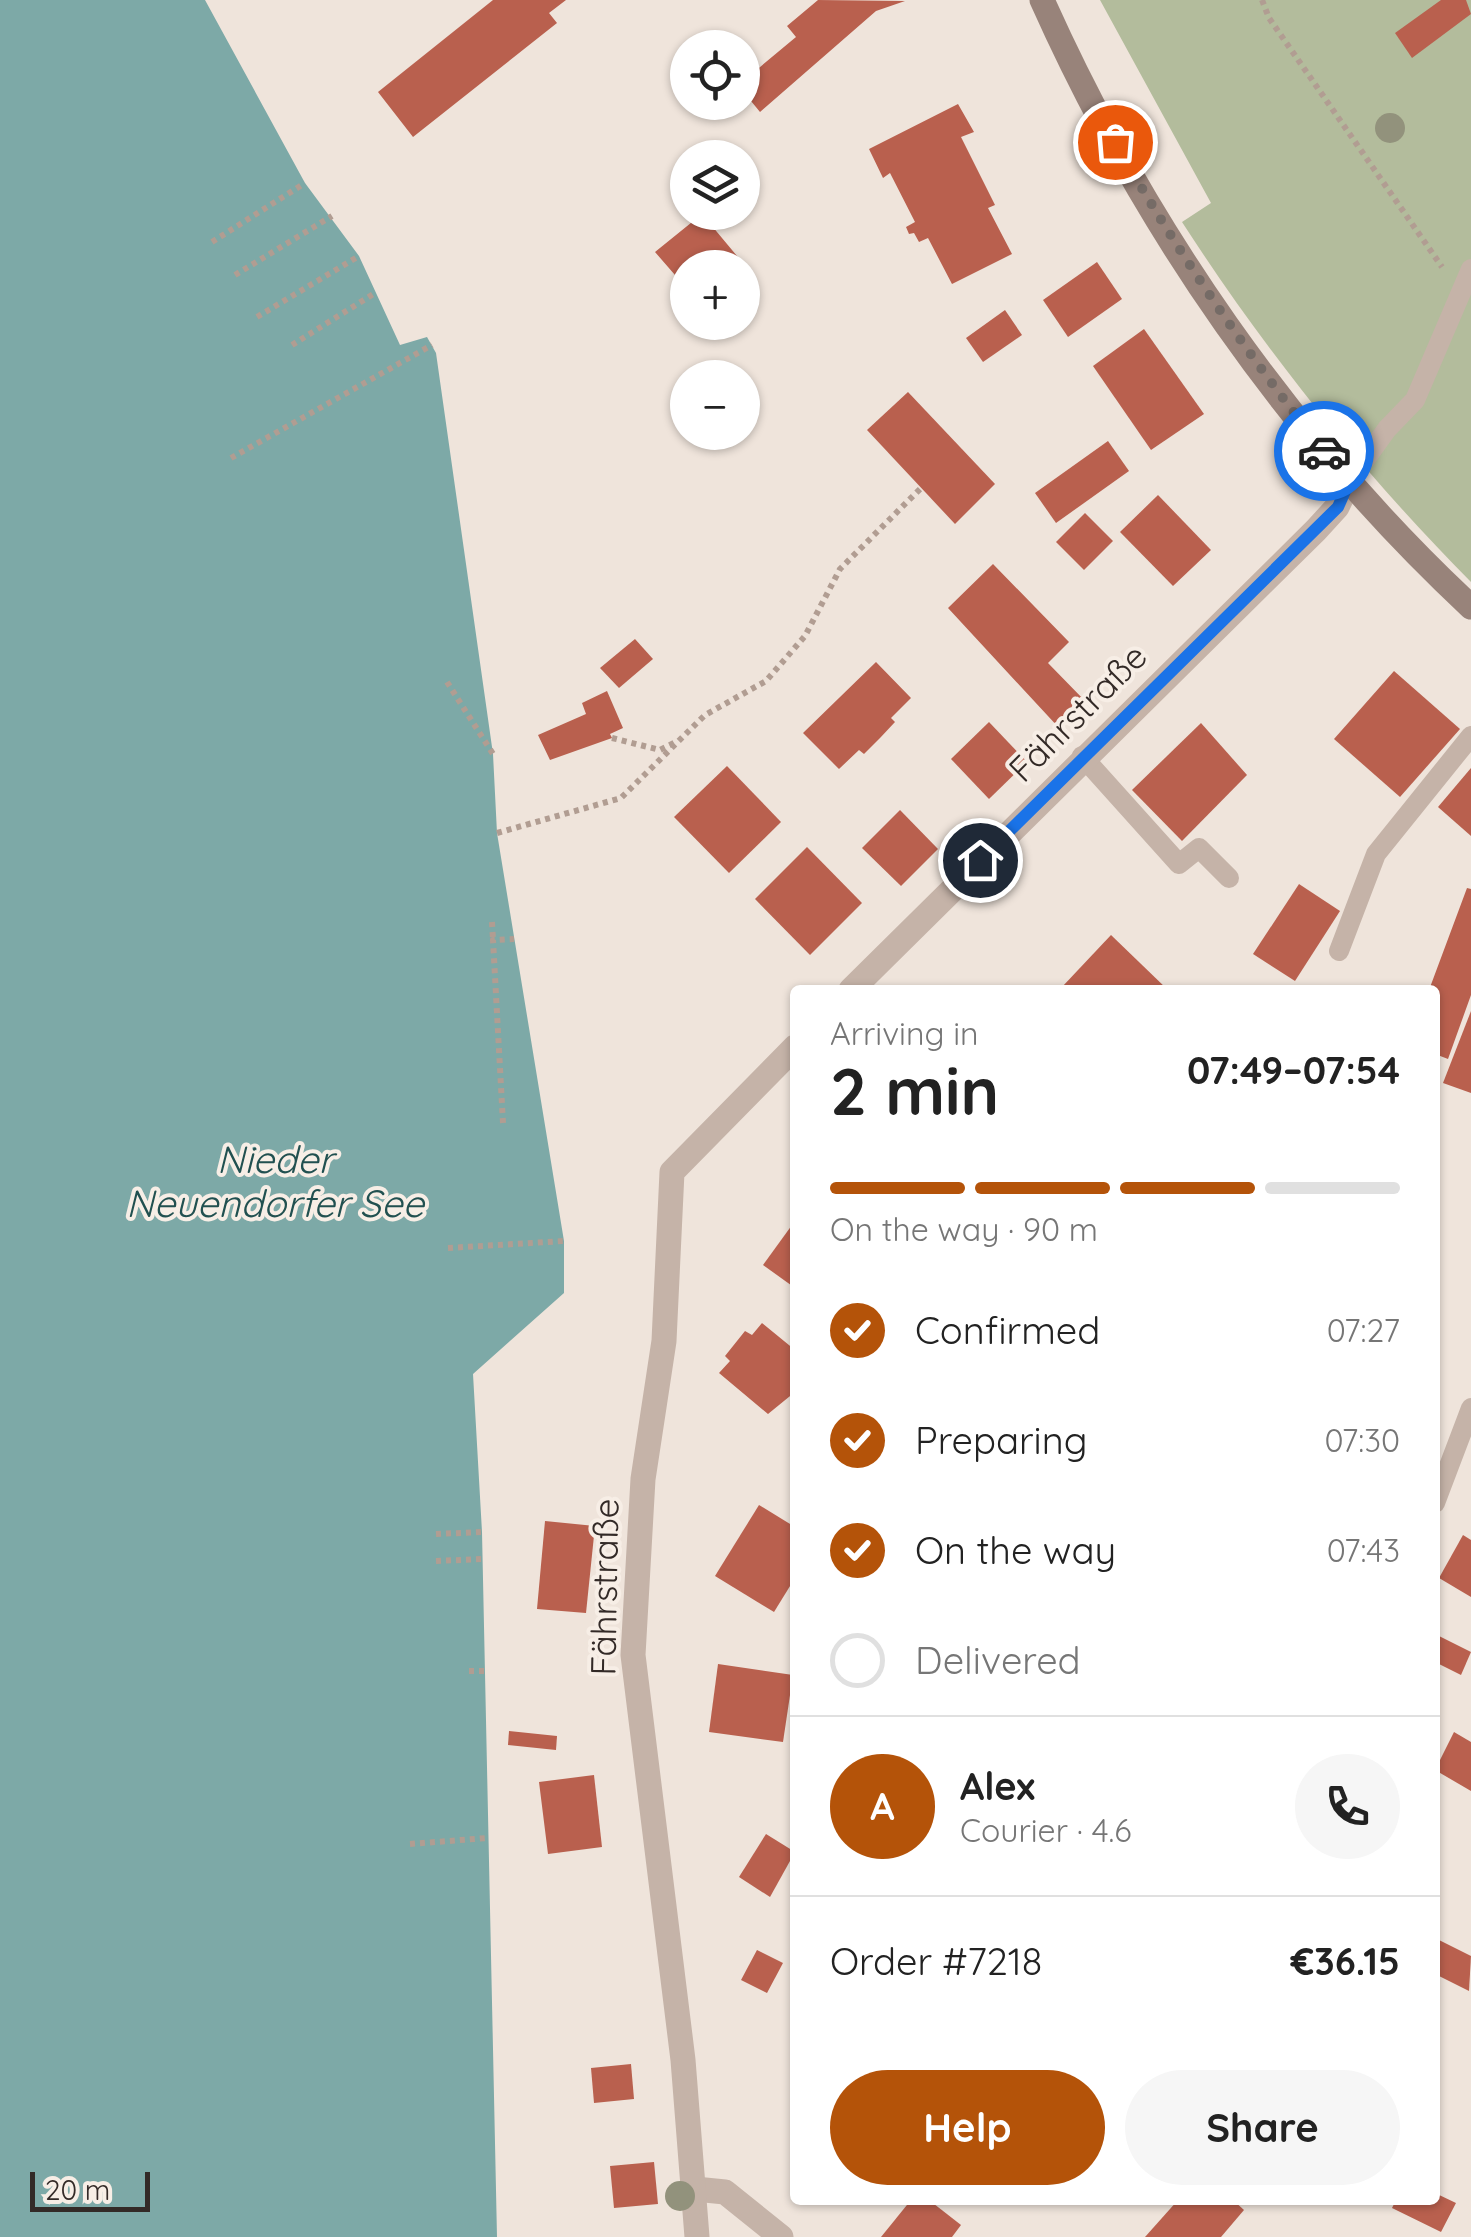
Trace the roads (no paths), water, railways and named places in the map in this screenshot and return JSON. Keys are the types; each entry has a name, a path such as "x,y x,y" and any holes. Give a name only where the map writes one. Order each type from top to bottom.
{"main road":[{"path":"1042,0 1066,53 1165,230 1254,363 1349,482 1412,552 1471,607"}],"street":[{"name":"Fährstraße","path":"856,985 1082,756 1316,530 1338,507 1349,482"},
{"name":"Fährstraße","path":"698,2237 632,1655 636,1555 664,1341 672,1172 790,1052"},
{"path":"695,2190 725,2192 781,2237"}],"lane":[{"path":"1349,482 1387,429 1414,400 1471,268"},
{"path":"1339,951 1376,854 1471,736"},
{"path":"1082,756 1179,864 1199,848 1228,878"},
{"path":"1440,1490 1471,1408"}],"water":[{"name":"Nieder Neuendorfer See","path":"0,0 205,0 305,183 359,256 400,345 427,337 436,353 493,754 497,833 564,1241 564,1293 473,1374 482,1532 497,2237 0,2237"}]}
